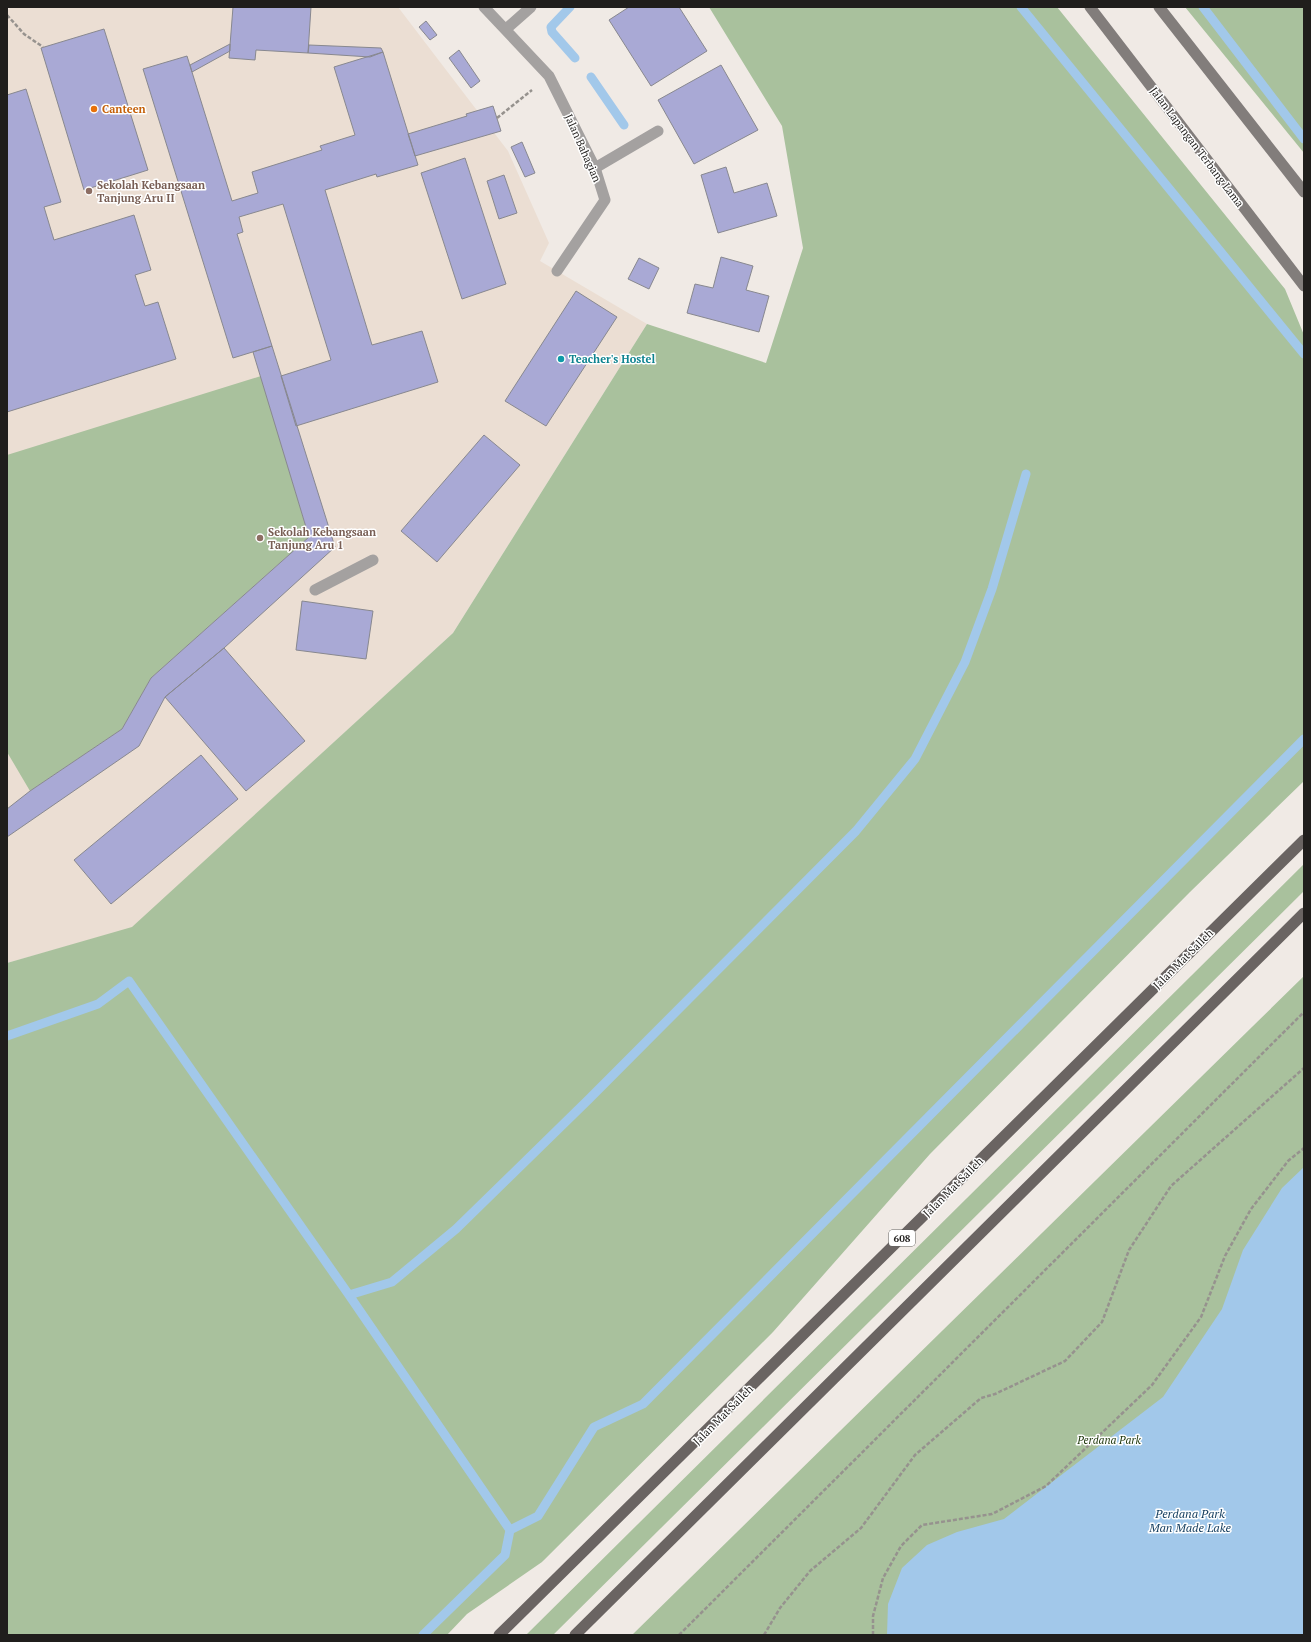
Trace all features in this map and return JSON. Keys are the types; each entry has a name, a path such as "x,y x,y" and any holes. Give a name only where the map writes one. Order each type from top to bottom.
{"main road":[{"name":"Jalan Lapangan Terbang Lama","path":"1090,7 1304,286"},
{"path":"1159,7 1304,192"},
{"name":"Jalan Mat Salleh","path":"499,1635 1304,840"},
{"path":"576,1635 1304,913"}],"street":[{"name":"Jalan Bahagian","path":"484,7 549,76 595,168 605,200 557,271"},
{"path":"506,29 531,7"},
{"path":"595,168 658,131"},
{"path":"315,590 373,560"}],"path":[{"path":"7,15 24,34 44,47"},
{"path":"497,118 549,76"},
{"path":"679,1635 1304,1012"},
{"path":"764,1635 780,1608 810,1570 861,1528 915,1455 980,1398 995,1394 1065,1361 1102,1322 1129,1250 1171,1186 1304,1068"},
{"path":"873,1635 872,1616 883,1578 901,1546 922,1525 992,1514 1046,1486 1152,1385 1201,1317 1225,1256 1251,1209 1288,1161 1304,1148"}],"shaded area":[{"name":"Sekolah Kebangsaan Tanjung Aru 1","path":"11,7 398,7 508,151 549,243 540,261 647,324 453,633 132,928 7,963 7,11"}],"green space":[{"path":"709,7 1057,7 1285,289 1304,335 1304,781 1190,892 930,1154 773,1332 542,1562 467,1614 447,1635 7,1635 7,963 132,927 453,633 647,324 766,363 803,248 782,126"},
{"path":"1185,7 1304,7 1304,153"},
{"path":"261,376 309,537 151,678 122,729 30,791 7,752 7,455"},
{"path":"1304,864 1304,891 553,1635 526,1635"},
{"name":"Perdana Park","path":"1304,976 1304,1635 632,1635"}],"water":[{"name":"Perdana Park Man Made Lake","path":"1304,1167 1304,1634 887,1635 888,1604 902,1568 927,1545 957,1532 1004,1519 1163,1397 1222,1309 1243,1250 1282,1188"}],"building":[{"path":"233,7 311,7 308,53 256,50 255,60 229,58"},
{"path":"629,7 679,7 707,51 651,86 609,20"},
{"path":"426,21 437,35 430,40 419,27"},
{"name":"Canteen","path":"104,29 148,170 84,190 41,48"},
{"path":"230,44 230,51 192,72 190,65"},
{"path":"309,45 381,48 383,52 370,57 308,53"},
{"path":"459,50 480,81 471,88 449,58"},
{"path":"383,52 418,165 377,177 376,174 325,190 372,345 422,331 438,382 296,426 281,376 331,360 283,204 239,217 243,232 237,234 272,346 233,358 143,69 187,56 232,201 258,193 252,172 322,150 320,146 355,135 334,67"},
{"path":"721,65 758,130 694,164 658,100"},
{"name":"Sekolah Kebangsaan Tanjung Aru II","path":"26,89 61,202 44,207 54,240 134,215 151,270 135,275 145,306 158,302 176,359 7,412 7,95"},
{"path":"493,106 501,131 415,156 408,134 467,116 466,114"},
{"path":"522,142 535,173 525,177 511,147"},
{"path":"465,158 506,284 462,299 421,173"},
{"path":"726,167 734,193 767,183 777,216 718,233 701,175"},
{"path":"504,175 517,213 499,219 487,181"},
{"path":"721,257 753,266 746,290 769,296 759,332 687,313 695,284 713,288"},
{"path":"639,258 659,268 649,289 628,279"},
{"name":"Teacher's Hostel","path":"576,291 617,317 546,426 505,401"},
{"path":"272,346 335,547 224,648 165,697 139,746 7,837 7,809 30,791 122,729 151,678 309,537 253,352"},
{"path":"484,435 520,465 437,562 401,531"},
{"path":"302,601 373,611 366,659 296,650"},
{"path":"224,648 305,741 246,791 165,697"},
{"path":"201,755 238,799 111,904 74,860"}],"waterway":[{"path":"570,7 551,27 552,32 575,58"},
{"path":"1021,7 1304,354"},
{"path":"1203,7 1304,139"},
{"path":"591,77 624,125"},
{"path":"7,1036 98,1004 129,981 349,1295 392,1282 456,1229 589,1099 856,831 915,759 965,662 992,589 1026,474"},
{"path":"510,1530 538,1516 594,1427 643,1404 1304,739"},
{"path":"349,1295 510,1530 505,1555 423,1635"}],"place":[{"name":"Canteen","path":"94,109"},
{"name":"Sekolah Kebangsaan Tanjung Aru II","path":"89,191"},
{"name":"Teacher's Hostel","path":"561,359"},
{"name":"Sekolah Kebangsaan Tanjung Aru 1","path":"260,538"}]}
